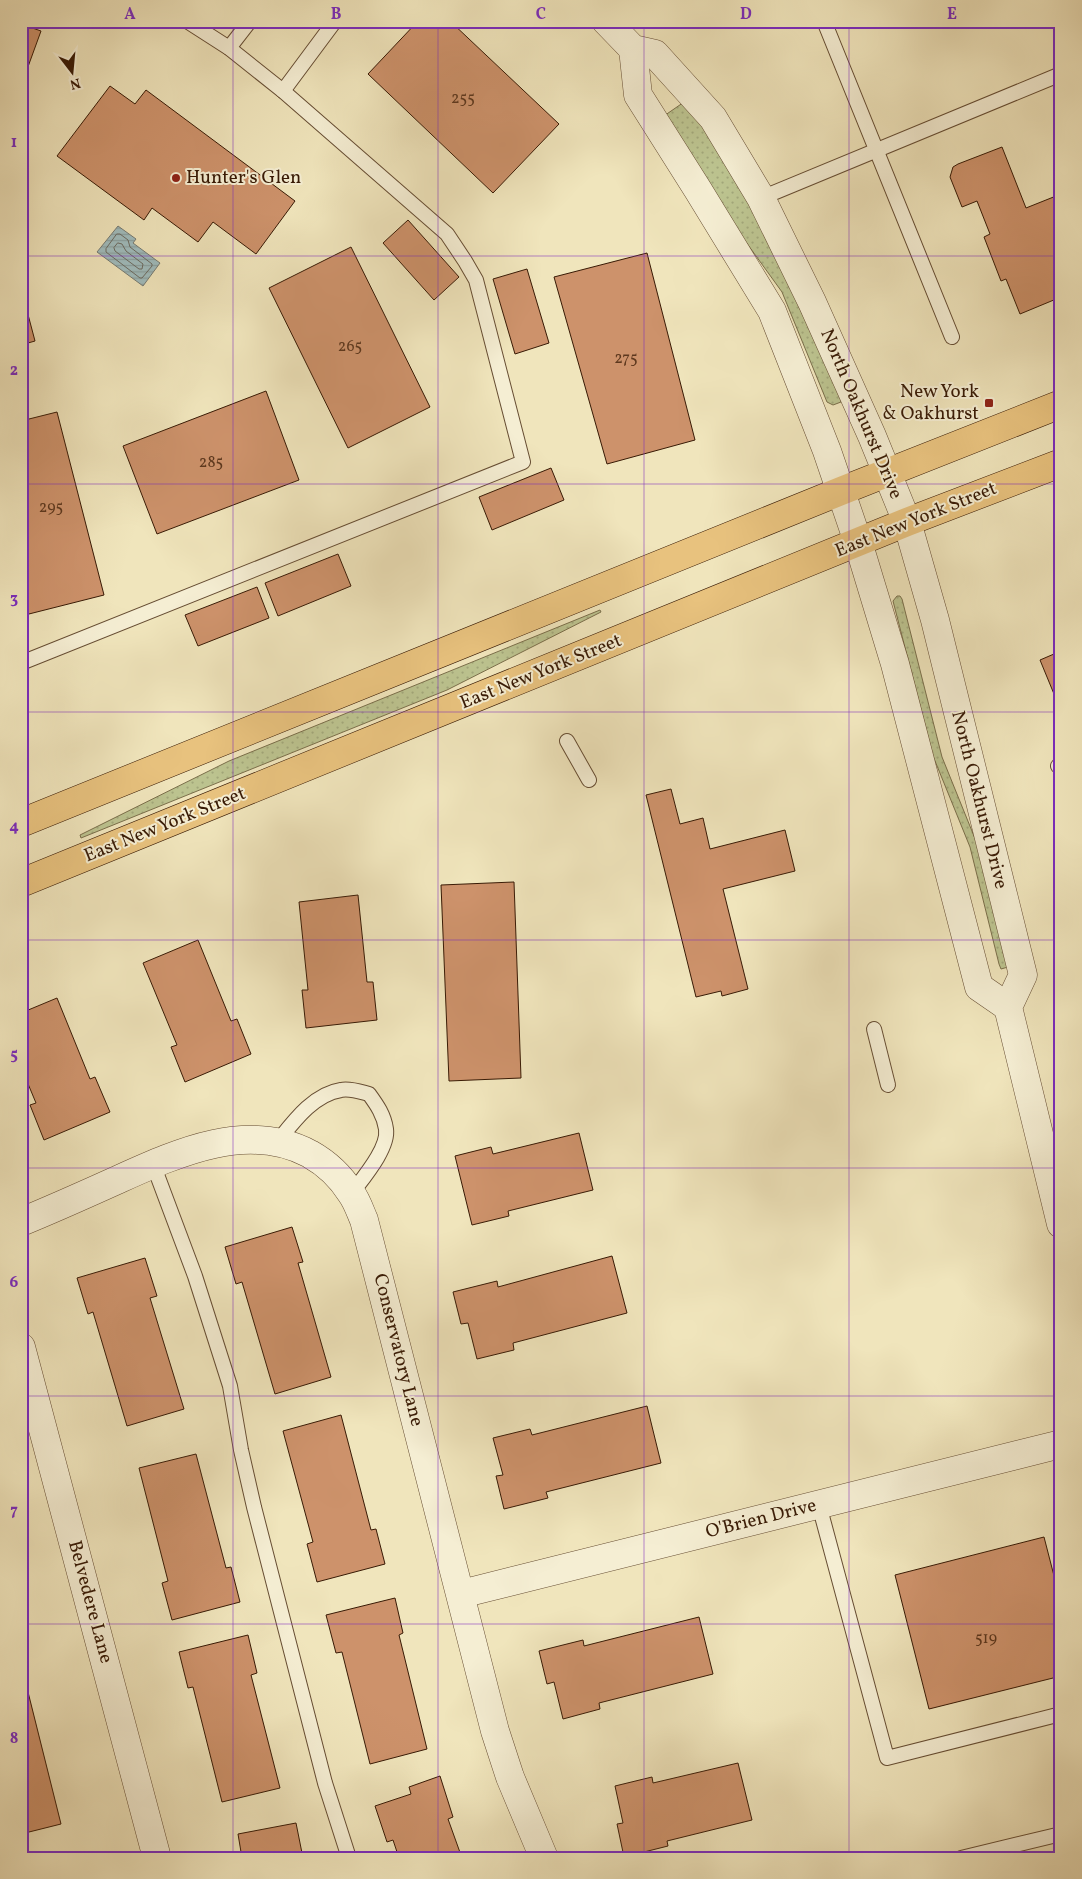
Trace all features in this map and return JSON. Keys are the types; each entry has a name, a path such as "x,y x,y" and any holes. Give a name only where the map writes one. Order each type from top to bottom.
{"main road":[{"path":"21,823 841,491 1061,404"},
{"name":"East New York Street","path":"21,883 907,522 1061,463"}],"street":[{"name":"North Oakhurst Drive","path":"606,21 633,49 655,54 713,118 761,198 812,302 872,436 907,522 935,620 1023,975 1008,1007"},
{"path":"633,49 638,95 772,311 827,451 858,542 895,664 979,987 1008,1007 1061,1224"},
{"name":"Conservatory Lane","path":"21,1222 153,1164 209,1145 235,1140 260,1139 278,1141 300,1149 318,1159 336,1174 352,1193 364,1220 371,1245 495,1731 510,1777 544,1858"},
{"name":"Belvedere Lane","path":"21,1347 157,1858"},
{"name":"O'Brien Drive","path":"460,1594 1061,1444"}],"lane":[{"path":"21,663 522,462 476,280 466,261 447,234 283,90 229,48 187,21"},
{"path":"229,48 250,21"},
{"path":"283,90 335,21"},
{"path":"824,21 952,337"},
{"path":"761,198 1061,74"},
{"path":"567,741 589,780"},
{"path":"874,1029 888,1085"},
{"path":"278,1141 292,1123 326,1094 343,1089 369,1094 382,1113 387,1131 382,1149 352,1193"},
{"path":"153,1164 195,1276 230,1386 240,1450 254,1507 325,1783 349,1858"},
{"path":"819,1505 888,1758 1061,1714"},
{"path":"962,1858 1061,1834"}],"green space":[{"path":"687,100 743,184 840,396 841,402 833,405 827,402 782,292 730,220 661,118"},
{"path":"897,596 900,596 902,599 942,757 978,846 1008,967 1001,969 999,964 970,847 933,756 893,601"},
{"path":"600,610 601,612 447,690 81,838 80,835 229,761"}],"water":[{"path":"118,226 136,239 133,243 160,263 143,286 97,252"}],"building":[{"path":"418,21 450,21 559,124 493,193 368,74"},
{"path":"21,24 41,31 21,86"},
{"name":"Hunter's Glen","path":"110,86 135,104 146,90 295,201 256,254 213,222 198,242 152,208 144,220 57,156"},
{"path":"1002,147 1026,208 1061,194 1061,297 1020,314 1006,279 1001,281 984,237 990,234 977,201 962,207 950,177 953,167 958,164"},
{"path":"408,220 459,277 434,300 383,243"},
{"path":"351,247 430,407 348,448 269,288"},
{"path":"647,253 695,440 607,464 554,277"},
{"path":"527,269 549,343 515,354 493,279"},
{"path":"21,288 35,341 21,345"},
{"path":"266,391 299,480 157,534 123,446"},
{"path":"57,412 104,595 21,616 21,421"},
{"path":"551,468 564,500 492,530 479,497"},
{"path":"338,554 351,586 278,616 265,583"},
{"path":"257,587 269,618 198,646 185,615"},
{"path":"1061,651 1061,711 1040,660"},
{"path":"671,789 680,824 703,818 710,849 785,830 795,871 723,889 748,989 722,996 721,991 696,997 646,795"},
{"path":"514,882 521,1078 449,1081 441,885"},
{"path":"358,895 367,982 373,982 377,1020 306,1028 302,990 308,990 299,902"},
{"path":"198,940 231,1021 237,1019 251,1054 185,1082 171,1047 177,1045 143,963"},
{"path":"57,998 90,1079 95,1077 110,1112 44,1140 30,1105 36,1103 21,1067 21,1013"},
{"path":"579,1133 593,1190 508,1211 509,1216 472,1225 455,1156 491,1147 493,1154"},
{"path":"292,1227 303,1262 298,1263 331,1377 275,1394 242,1282 236,1284 225,1247"},
{"path":"612,1256 627,1313 513,1343 514,1350 477,1359 468,1323 461,1324 453,1292 497,1281 498,1287"},
{"path":"145,1258 157,1296 150,1298 184,1409 127,1426 93,1312 88,1314 77,1278"},
{"path":"647,1406 661,1463 546,1492 548,1498 504,1509 496,1476 503,1475 493,1438 530,1429 532,1435"},
{"path":"341,1415 371,1530 376,1529 385,1564 317,1582 307,1544 313,1542 283,1431"},
{"path":"196,1454 226,1568 231,1567 240,1602 172,1620 162,1583 168,1581 139,1468"},
{"path":"1044,1537 1061,1603 1061,1676 929,1709 895,1575"},
{"path":"395,1598 403,1633 399,1635 427,1749 370,1764 342,1652 336,1653 326,1615"},
{"path":"699,1617 713,1674 599,1703 600,1709 563,1719 554,1682 547,1684 539,1651 583,1640 584,1646"},
{"path":"248,1635 257,1673 251,1675 280,1788 222,1802 193,1687 188,1688 179,1652"},
{"path":"21,1664 61,1824 21,1834"},
{"path":"738,1763 752,1820 667,1841 668,1846 624,1857 617,1824 623,1823 615,1786 652,1777 653,1783"},
{"path":"440,1776 453,1817 448,1819 462,1858 399,1858 393,1840 387,1842 375,1806 411,1794 409,1787"},
{"path":"296,1823 303,1858 242,1858 238,1834"}],"place":[{"name":"Hunter's Glen","path":"176,178"},
{"name":"New York & Oakhurst","path":"989,403"}]}
